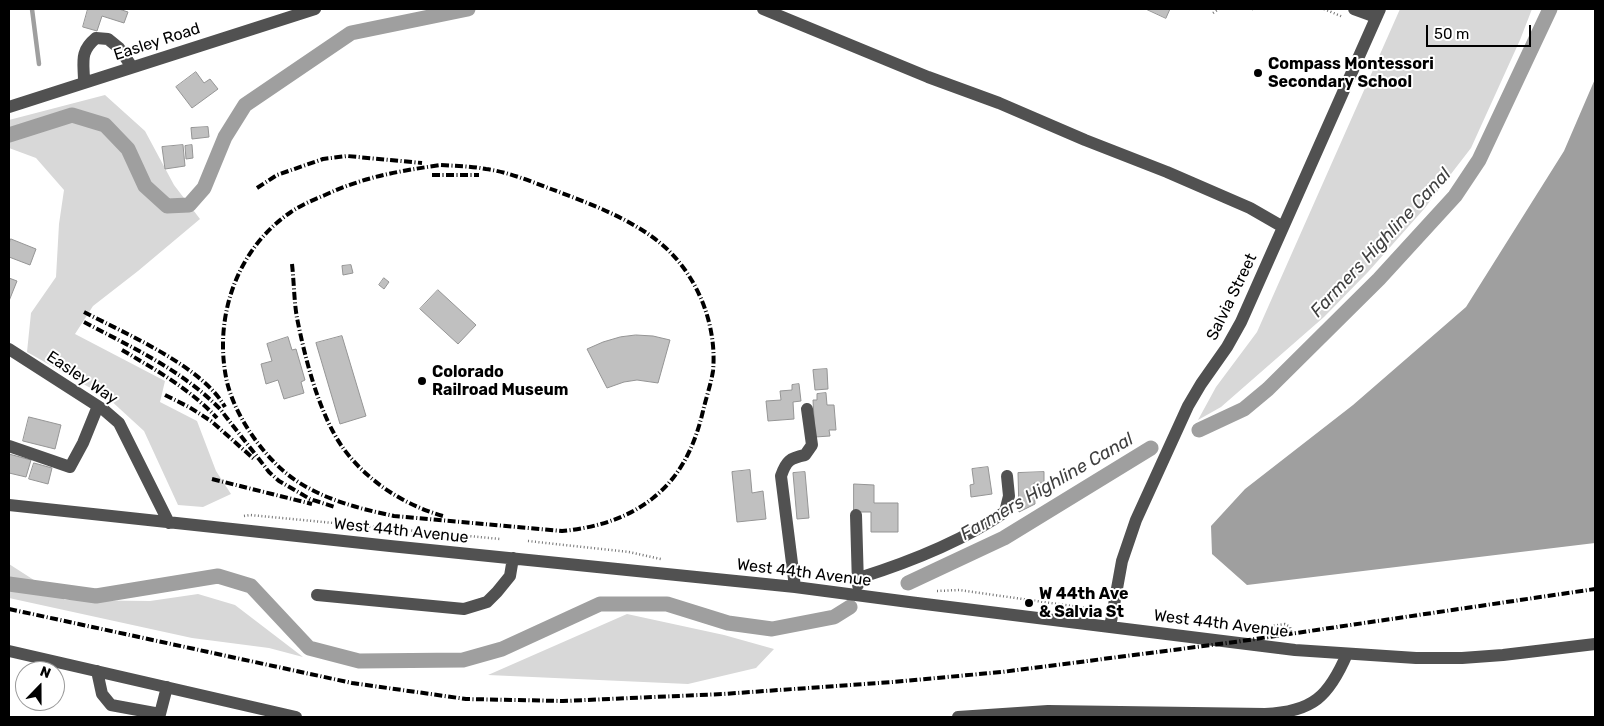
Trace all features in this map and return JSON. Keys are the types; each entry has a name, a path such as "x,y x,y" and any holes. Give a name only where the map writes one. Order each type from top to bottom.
{"street":[{"name":"Easley Road","path":"9,106 315,9"},
{"path":"763,9 1176,176 1250,208 1283,227"},
{"path":"1354,9 1378,13"},
{"name":"Salvia Street","path":"1110,627 1123,557 1136,520 1188,406 1200,384 1236,333 1378,13"},
{"path":"84,82 84,54 88,45 96,38 108,39 119,48 132,67"},
{"name":"Easley Way","path":"9,349 98,406 118,423 169,523"},
{"path":"9,446 70,467 83,443 98,406"},
{"path":"795,587 781,476 785,464 794,457 806,455 812,445 807,409"},
{"path":"859,578 899,565 982,528 1005,512 1009,496 1007,476"},
{"name":"West 44th Avenue","path":"9,505 795,587 1283,648 1347,654 1416,658 1462,658 1595,644"},
{"path":"856,515 860,596"},
{"path":"317,595 464,609 487,602 497,592 510,576 513,558"},
{"path":"9,651 97,670 271,714 296,717"},
{"path":"958,717 1048,711 1265,714 1286,712 1306,706 1322,696 1334,680 1347,654"},
{"path":"97,670 102,694 110,705 160,714 167,687"}],"path":[{"path":"1213,13 1219,9"},
{"path":"1026,599 1086,608 1096,606"}],"shaded area":[{"path":"1400,9 1532,9 1471,148 1424,209 1368,272 1324,317 1221,407 1198,420 1216,387 1257,332"},
{"path":"1595,79 1595,543 1247,585 1212,554 1211,526 1245,489 1353,405 1466,307 1564,151"},
{"path":"105,95 145,131 174,185 200,219 93,306 75,334 165,381 160,402 197,421 216,471 231,494 203,507 178,505 144,431 108,398 27,352 31,313 56,277 59,224 64,190 36,158 9,148 9,120"},
{"path":"9,564 65,600 150,601 198,594 235,605 303,657 269,648 192,638 9,598"},
{"path":"627,614 724,635 774,649 756,668 688,684 488,675"}],"building":[{"path":"88,9 119,9 128,12 124,23 102,16 97,31 83,27"},
{"path":"1146,9 1170,9 1166,18"},
{"path":"196,72 204,83 210,79 218,89 192,108 176,87"},
{"path":"208,127 209,137 192,139 191,128"},
{"path":"183,145 185,166 165,169 162,147"},
{"path":"192,145 193,158 186,159 185,146"},
{"path":"11,239 36,249 30,265 9,257"},
{"path":"351,265 353,273 343,275 342,266"},
{"path":"9,278 17,281 9,301"},
{"path":"384,278 389,282 384,289 379,285"},
{"path":"438,290 476,325 458,344 420,309"},
{"path":"636,335 670,340 658,383 637,380 607,388 587,349 620,337"},
{"path":"342,336 366,416 340,424 316,343"},
{"path":"288,337 292,350 296,349 305,380 301,382 304,393 284,399 278,380 266,384 261,364 272,361 267,344"},
{"path":"827,369 828,389 815,390 813,370"},
{"path":"799,384 801,401 793,402 794,419 768,421 766,401 781,400 780,391 792,390 792,385"},
{"path":"826,393 827,405 834,405 836,430 829,430 830,436 815,437 813,400 817,400 817,394"},
{"path":"29,417 61,425 55,449 23,441"},
{"path":"9,454 31,460 26,477 9,473"},
{"path":"34,463 52,468 48,484 29,479"},
{"path":"988,467 992,494 971,497 970,485 974,484 972,469"},
{"path":"750,470 752,493 763,491 766,519 737,522 732,472"},
{"path":"805,472 809,518 797,519 793,473"},
{"path":"1044,472 1044,483 1034,483 1035,504 1019,512 1018,473"},
{"path":"854,484 874,485 874,503 898,503 898,532 871,532 871,512 854,512"}],"waterway":[{"path":"32,9 39,64"},
{"path":"9,135 72,115 105,125 128,149 145,186 167,206 189,205 204,188 225,137 245,105 351,33 468,9"},
{"name":"Farmers Highline Canal","path":"1199,430 1244,409 1268,389 1379,279 1455,196 1479,160 1550,9"},
{"name":"Farmers Highline Canal","path":"908,583 1004,538 1151,448"},
{"name":"Farmers Highline Canal","path":"9,584 96,596 218,576 251,586 309,648 359,661 463,660 502,649 600,604 667,604 728,623 772,629 834,617 850,607"}],"railway":[{"path":"257,188 277,175 323,159 347,156 422,163"},
{"path":"441,165 475,167 502,172 615,215 645,232 671,253 698,292 709,323 714,355 711,381 700,424 686,459 672,480 653,498 632,512 598,525 562,531 394,516 346,504 301,484 275,463 246,426 234,404 227,382 223,358 223,334 233,287 243,265 256,245 272,227 291,212 339,189 396,172 441,165"},
{"path":"432,175 479,175"},
{"path":"292,264 296,312 304,350 320,402 334,434 353,460 375,481 414,505 443,516"},
{"path":"84,312 162,352 199,378 214,392 225,407"},
{"path":"84,322 138,350 189,382 220,409 269,472 279,481 310,499 335,507"},
{"path":"122,350 184,389 217,418"},
{"path":"165,395 211,421 254,459"},
{"path":"212,479 312,504"},
{"path":"9,609 352,683 466,699 563,701 723,694 1002,672 1235,642 1595,589"}],"place":[{"name":"Compass Montessori Secondary School","path":"1258,73"},
{"name":"Colorado Railroad Museum","path":"422,381"},
{"name":"W 44th Ave & Salvia St","path":"1029,603"}]}
